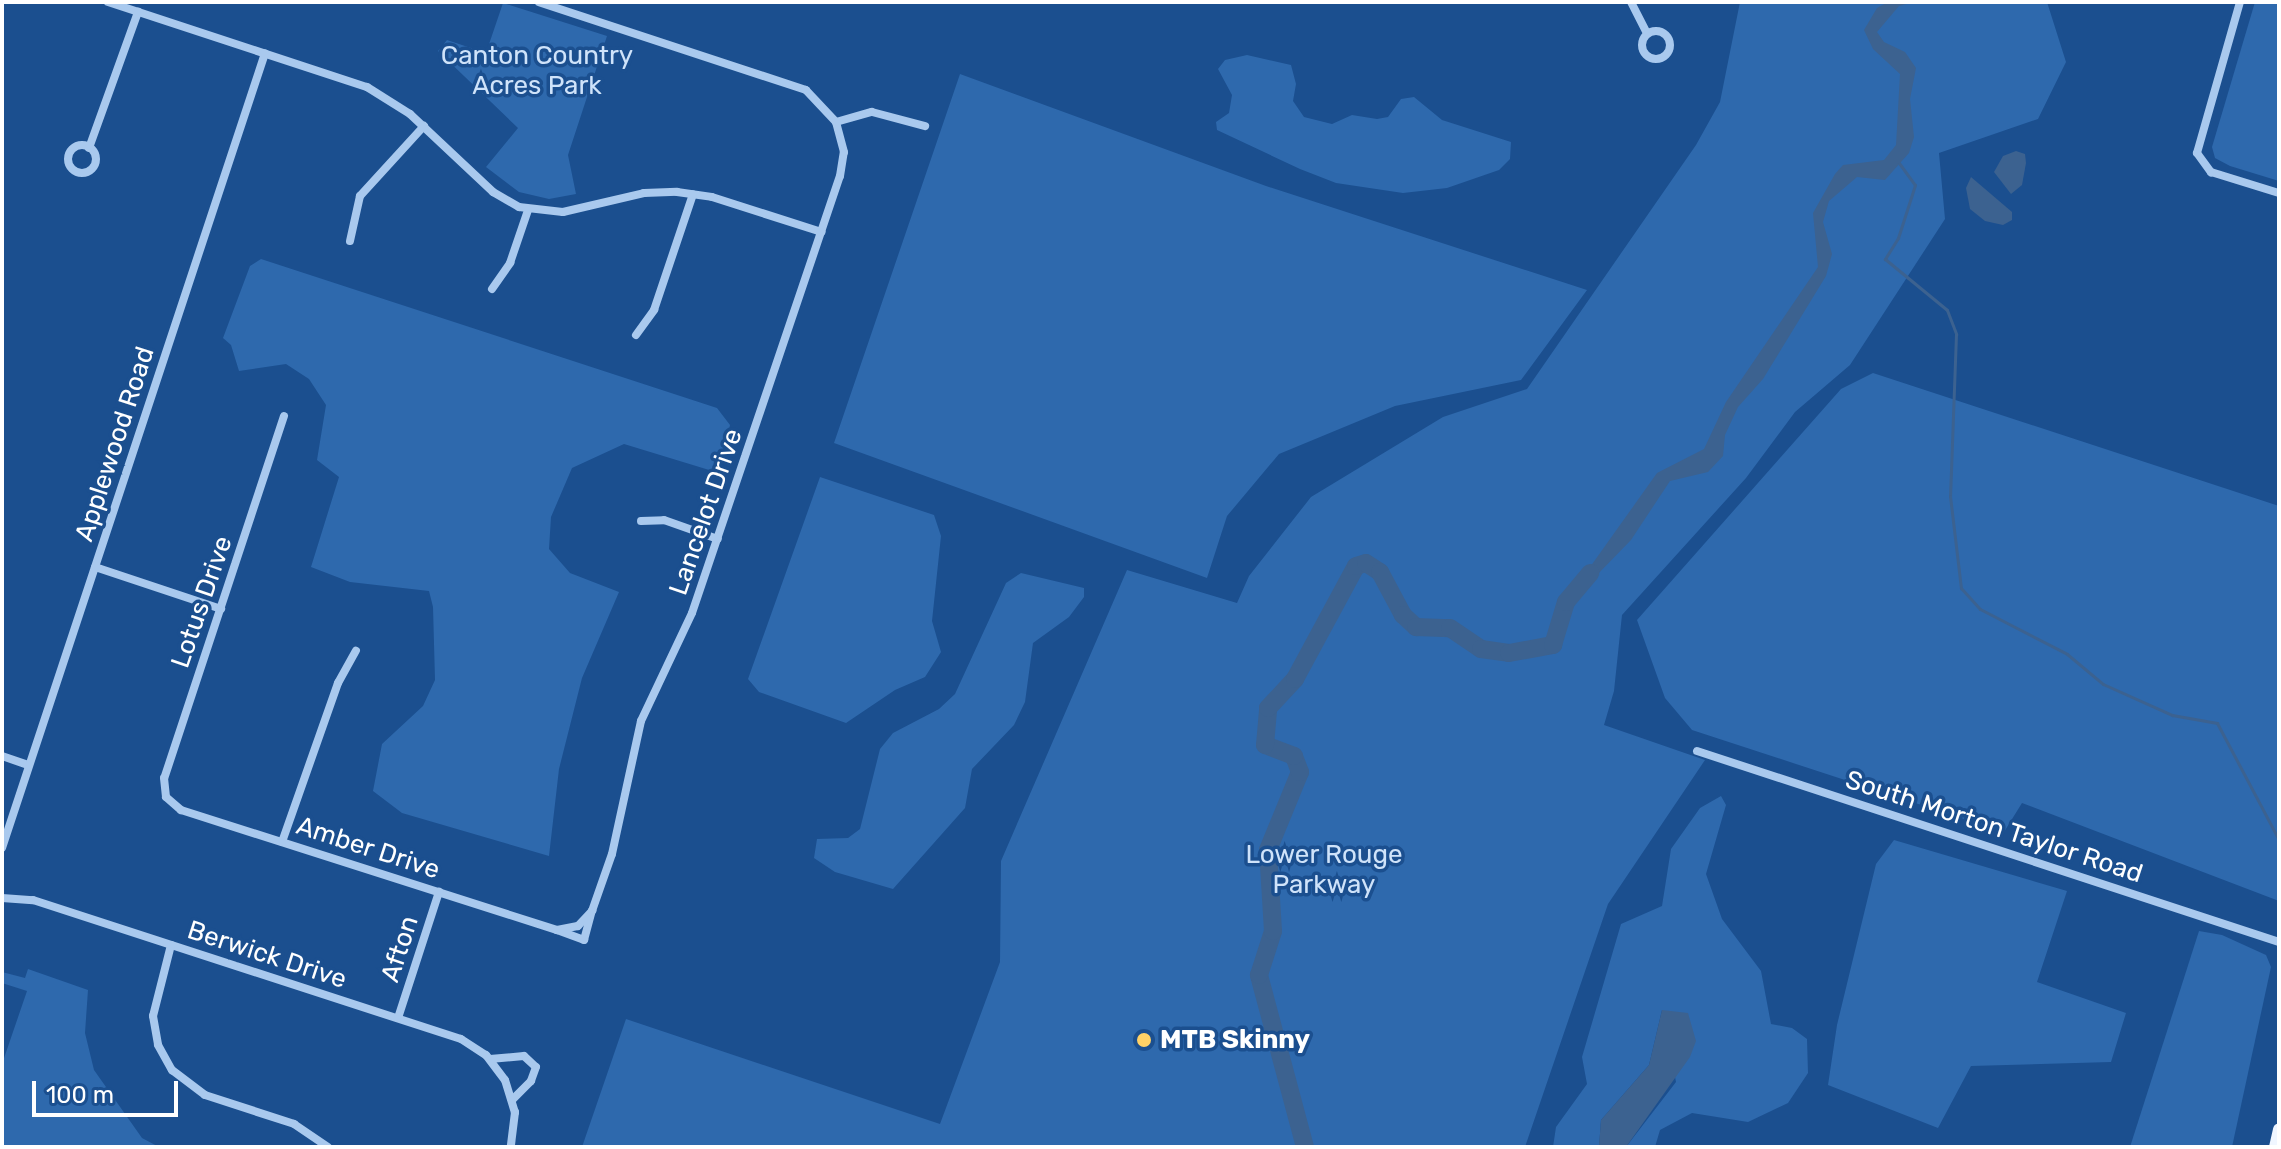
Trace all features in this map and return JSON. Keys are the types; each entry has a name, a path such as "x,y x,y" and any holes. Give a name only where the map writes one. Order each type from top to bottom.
{"main road":[{"path":"2275,1147 2279,1129"}],"street":[{"path":"108,2 367,87 424,126 493,192 528,210 563,212 644,193 693,194 822,232"},
{"path":"539,2 792,83 818,98 836,122 872,112 925,126"},
{"path":"1631,2 1647,33"},
{"path":"2240,2 2197,153 2211,172 2279,193"},
{"path":"89,148 138,12"},
{"name":"Applewood Road","path":"2,848 265,53"},
{"name":"Lancelot Drive","path":"584,940 616,842 641,721 692,613 843,164 836,122"},
{"path":"350,241 360,196 424,126"},
{"path":"636,335 664,283 693,194"},
{"path":"492,289 510,263 528,210"},
{"name":"Lotus Drive","path":"169,801 164,778 284,416"},
{"path":"641,521 664,520 718,539"},
{"path":"95,567 221,609"},
{"path":"282,842 338,683 356,651"},
{"name":"South Morton Taylor Road","path":"1697,751 2279,942"},
{"path":"2,756 28,765"},
{"name":"Amber Drive","path":"169,801 181,810 584,940"},
{"name":"Afton","path":"398,1018 439,892"},
{"name":"Berwick Drive","path":"2,898 33,900 461,1039 490,1059 505,1080 512,1100"},
{"name":"Lancelot Drive","path":"576,927 592,911"},
{"name":"Amber Drive","path":"557,930 576,927"},
{"path":"171,945 153,1016 158,1045 172,1070 205,1095 294,1124 328,1147"},
{"path":"490,1059 524,1056 536,1067 531,1081 512,1100 511,1147"}],"green space":[{"name":"Lower Rouge Parkway","path":"1740,2 2047,2 2066,62 2038,119 1939,153 1945,219 1850,365 1795,412 1746,478 1622,615 1614,691 1604,725 1705,760 1608,904 1525,1147 582,1147 626,1019 940,1124 1000,962 1001,861 1127,570 1237,603 1249,576 1311,497 1443,417 1527,389 1696,145 1720,102"},
{"path":"2255,2 2279,2 2279,181 2230,166 2215,158 2212,147"},
{"name":"Canton Country Acres Park","path":"503,3 607,36 568,155 576,194 549,199 519,192 486,167 518,128 438,51 447,40 486,53"},
{"path":"1247,55 1291,65 1296,84 1293,101 1304,117 1332,124 1352,115 1377,119 1388,117 1401,99 1414,97 1442,120 1511,142 1510,159 1499,170 1447,188 1403,193 1336,183 1300,169 1217,130 1216,122 1229,113 1232,95 1218,69 1225,60"},
{"path":"960,74 1266,186 1587,290 1521,380 1395,406 1279,454 1227,516 1207,578 834,443"},
{"path":"261,259 717,408 730,425 719,473 624,444 572,468 551,517 549,549 570,573 619,592 582,678 559,769 549,856 402,813 373,791 382,744 423,706 435,680 433,607 429,591 350,582 311,567 339,477 317,460 326,405 309,379 286,364 239,371 231,345 223,338 250,266"},
{"path":"1873,373 2279,506 2279,901 2022,803 2004,832 1692,730 1665,698 1637,620 1841,389"},
{"path":"820,477 934,515 941,536 932,621 941,652 925,677 895,690 846,723 759,692 748,679"},
{"path":"1021,573 1084,588 1084,597 1069,617 1033,643 1025,702 1014,725 972,769 965,808 893,889 835,872 814,858 817,839 848,838 860,829 880,749 893,733 939,709 955,694 1006,583"},
{"path":"1721,796 1726,805 1706,874 1722,919 1761,971 1771,1024 1792,1028 1807,1039 1808,1073 1788,1103 1748,1122 1692,1113 1660,1130 1655,1147 1626,1147 1676,1082 1662,1010 1649,1065 1601,1120 1599,1147 1553,1147 1556,1127 1587,1084 1582,1057 1621,924 1662,906 1671,849 1700,808"},
{"path":"1894,840 2067,891 2037,982 2126,1013 2111,1062 1971,1066 1938,1128 1828,1085 1837,1025 1876,864"},
{"path":"2199,931 2222,935 2266,955 2271,967 2232,1147 2130,1147"},
{"path":"28,969 88,990 85,1033 94,1070 142,1138 159,1147 2,1147 2,1064 27,991 2,983 2,972 25,978"}],"shaded area":[{"path":"1888,2 1914,2 1899,6 1877,32 1884,42 1905,52 1916,68 1910,99 1914,137 1909,153 1885,180 1857,177 1829,201 1823,222 1832,254 1826,276 1763,379 1738,407 1725,435 1723,456 1708,472 1670,481 1631,540 1594,578 1573,591 1657,473 1704,449 1726,402 1818,267 1813,213 1835,174 1843,165 1884,160 1896,145 1900,74 1873,49 1864,30 1877,8"},
{"path":"2016,151 2025,154 2026,163 2022,185 2011,194 1994,172 2003,156"},
{"path":"1971,177 2012,212 2012,220 2003,225 1985,221 1970,209 1966,188"},
{"path":"1662,1010 1688,1013 1696,1041 1690,1057 1626,1147 1599,1147 1601,1120 1649,1065"}],"waterway":[{"path":"1899,163 1915,185 1898,238 1885,259 1947,310 1956,334 1950,496 1961,588 1980,609 2067,654 2103,684 2172,715 2217,723 2279,840"},
{"path":"1305,1147 1259,975 1273,931 1268,850 1300,772 1294,756 1265,745 1268,708 1295,679 1356,566 1366,563 1380,572 1403,615 1416,627 1450,628 1481,649 1509,653 1553,645 1566,602 1590,573"}],"place":[{"name":"MTB Skinny","path":"1144,1040"}]}
